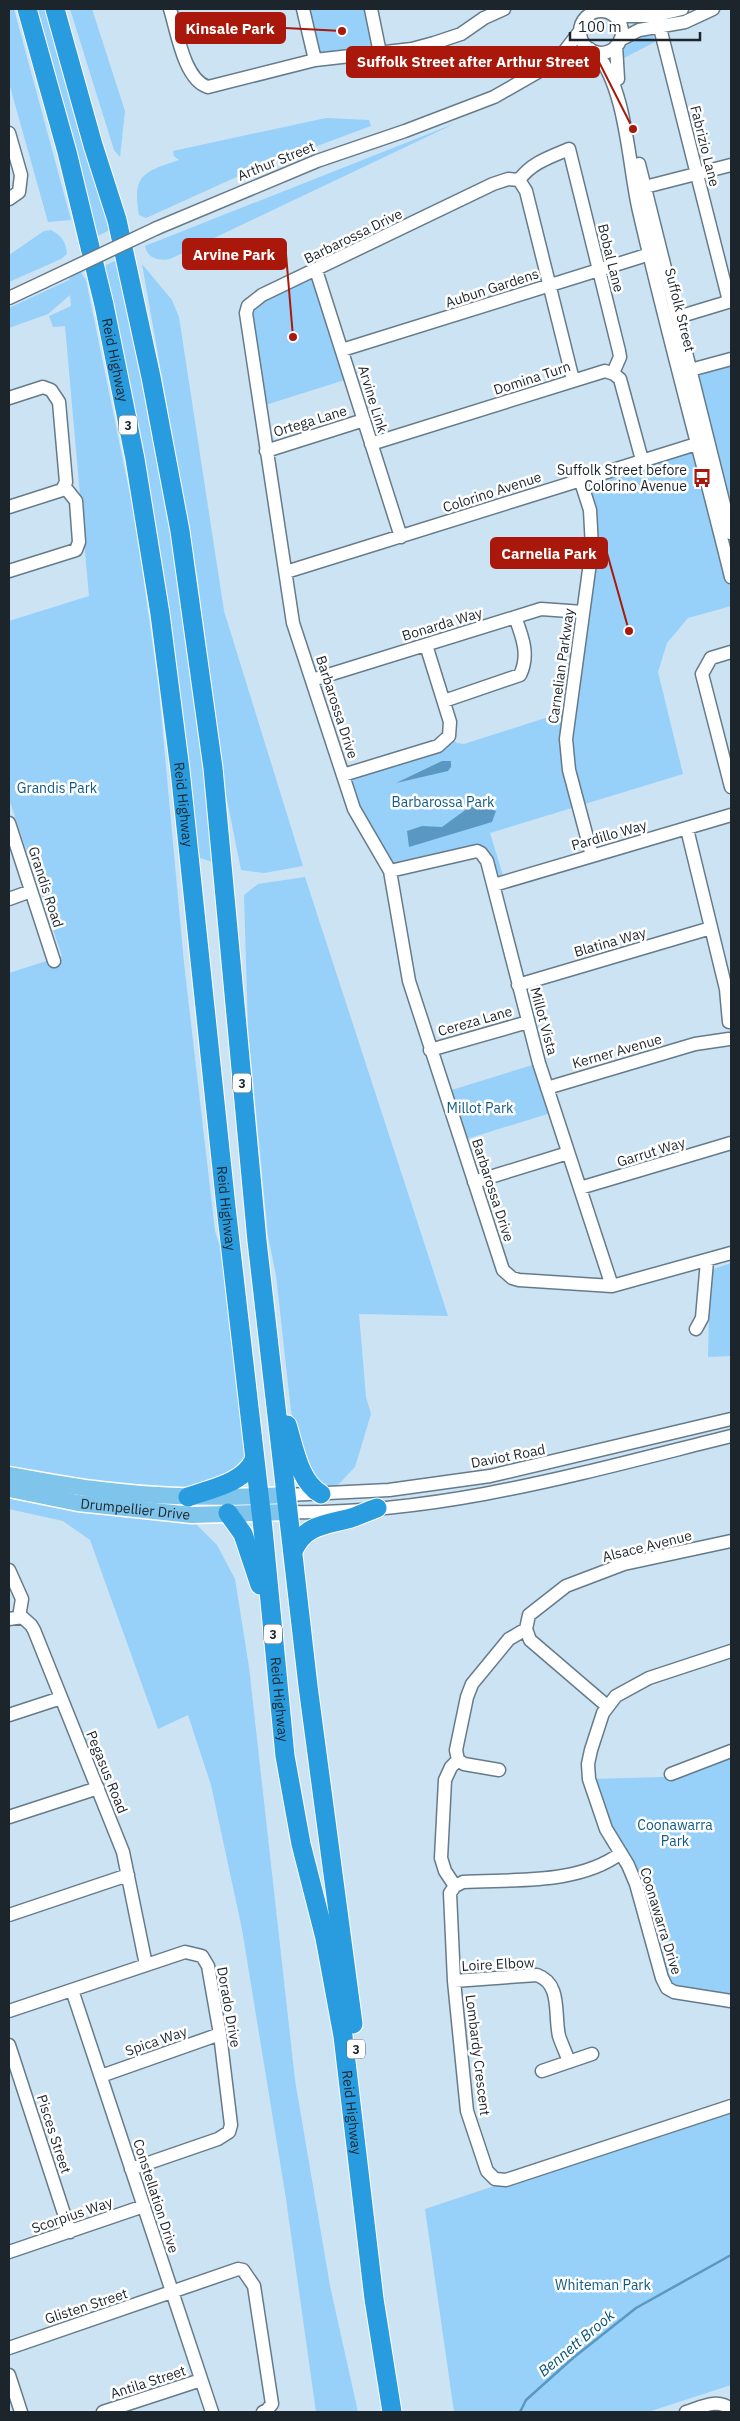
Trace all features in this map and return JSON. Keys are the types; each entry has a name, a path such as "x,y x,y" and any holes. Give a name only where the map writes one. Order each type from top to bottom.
{"highway":[{"name":"Reid Highway","path":"27,9 86,228 135,459 162,624 189,848 195,927 260,1505 285,1756 301,1844 325,1938 343,2036 374,2299 392,2412"},
{"name":"Reid Highway","path":"55,9 93,145 117,220 151,377 180,531 202,687 220,845 257,1241 293,1551 385,2297 403,2412"},
{"path":"275,1391 304,1474 313,1490 320,1494"},
{"path":"188,1497 248,1472 254,1460"},
{"path":"293,1551 300,1537 307,1532 325,1524 351,1518 376,1508"},
{"path":"228,1513 243,1534 262,1596 275,1728 285,1756"}],"main road":[{"name":"Drumpellier Drive","path":"9,1474 110,1491 260,1505"},
{"name":"Drumpellier Drive","path":"9,1489 78,1503 192,1515 228,1513 260,1505"},
{"path":"260,1505 288,1504"}],"street":[{"path":"170,9 190,73 200,85 214,87 315,60 380,53 434,43 461,34 482,14 504,9"},
{"path":"303,9 315,60"},
{"path":"371,9 380,53"},
{"path":"682,9 653,16 598,11 584,19 583,41 593,50 605,52 639,30 660,28 685,22 713,9"},
{"path":"610,12 621,27 618,43"},
{"name":"Arthur Street","path":"557,61 584,19"},
{"name":"Fabrizio Lane","path":"660,28 730,301"},
{"name":"Suffolk Street","path":"618,43 616,68 678,316 686,372"},
{"name":"Arthur Street","path":"9,298 157,228 317,161 405,131 494,97 557,61 593,50"},
{"name":"Suffolk Street","path":"593,50 608,68 615,90 650,254 686,372 703,442 731,577"},
{"path":"9,133 21,175 19,192 9,199"},
{"name":"Bobal Lane","path":"519,180 532,165 569,149 619,351 620,357 613,373"},
{"path":"645,187 731,165"},
{"name":"Barbarossa Drive","path":"519,180 502,180 262,295 248,306 246,313 293,623 360,822 380,852 390,872 395,890 404,964 430,1050 503,1270 508,1275 519,1280 612,1286 731,1253"},
{"path":"519,180 526,190 573,380"},
{"name":"Aubun Gardens","path":"342,350 650,254"},
{"name":"Arvine Link","path":"316,270 401,537"},
{"path":"678,316 730,301"},
{"path":"686,372 731,359"},
{"name":"Domina Turn","path":"371,444 573,380 604,371 613,373"},
{"path":"613,373 622,385 642,460"},
{"path":"9,398 43,387 51,390 57,396 66,482 62,490 9,507"},
{"name":"Ortega Lane","path":"266,450 364,420"},
{"name":"Suffolk Street","path":"703,442 731,533"},
{"name":"Colorino Avenue","path":"286,572 703,442"},
{"name":"Carnelian Parkway","path":"580,479 590,510 592,535 566,739 569,770 592,856"},
{"path":"9,571 76,550 80,542 76,501 64,486"},
{"name":"Bonarda Way","path":"312,680 541,609 583,612"},
{"path":"444,701 520,675 525,652 515,617"},
{"path":"343,775 438,746 448,736 451,730 444,701 426,645"},
{"path":"731,652 711,658 702,674 731,787"},
{"name":"Pardillo Way","path":"494,885 687,829 731,814"},
{"name":"Grandis Road","path":"9,823 54,961"},
{"path":"687,829 729,994 729,1030"},
{"name":"Millot Vista","path":"390,872 477,851 487,861 518,985 547,1088 612,1286"},
{"path":"9,899 31,891"},
{"name":"Blatina Way","path":"518,985 711,928"},
{"name":"Cereza Lane","path":"430,1050 528,1022"},
{"name":"Kerner Avenue","path":"547,1088 695,1044 729,1030"},
{"name":"Garrut Way","path":"580,1188 731,1144"},
{"path":"474,1182 568,1153"},
{"path":"696,1329 702,1318 707,1261"},
{"name":"Daviot Road","path":"288,1504 320,1494 389,1490 490,1476 731,1419"},
{"path":"288,1504 376,1508 449,1500 538,1484 731,1436"},
{"name":"Alsace Avenue","path":"526,1629 529,1615 566,1586 624,1564 731,1540"},
{"path":"9,1570 22,1599 14,1618"},
{"name":"Pegasus Road","path":"14,1618 26,1620 34,1630 123,1852 145,1960"},
{"path":"499,1770 464,1764 458,1760 456,1750 467,1697 472,1684 509,1639 526,1629 530,1640 607,1706 616,1696 649,1678 731,1651"},
{"path":"9,1715 61,1698"},
{"name":"Coonawarra Drive","path":"607,1706 591,1750 588,1764 590,1779 606,1829 636,1884 662,1978 667,1988 674,1992 731,2001"},
{"path":"671,1774 731,1751"},
{"path":"458,1760 451,1767 445,1780 441,1858 444,1871 455,1886 463,1882 565,1876 610,1862 621,1854"},
{"path":"9,1817 98,1788"},
{"path":"9,1915 128,1875"},
{"name":"Lombardy Crescent","path":"455,1886 450,1893 448,1902 467,2111 488,2171 495,2179 506,2180 731,2106"},
{"name":"Dorado Drive","path":"9,2011 185,1952 193,1952 202,1956 208,1966 220,2034 231,2125 229,2132 218,2139 132,2169"},
{"name":"Loire Elbow","path":"454,1981 537,1974 546,1978 554,1991 559,2036 569,2062"},
{"name":"Constellation Drive","path":"72,1990 212,2412"},
{"name":"Spica Way","path":"101,2076 220,2034"},
{"name":"Pisces Street","path":"9,2045 70,2232"},
{"path":"542,2071 592,2054"},
{"name":"Scorpius Way","path":"9,2252 144,2206"},
{"name":"Glisten Street","path":"9,2348 238,2269 248,2274 254,2286 272,2404 263,2412"},
{"path":"9,2375 21,2412"},
{"name":"Antila Street","path":"103,2412 124,2409 201,2380"},
{"path":"686,2412 715,2403 724,2404 731,2409"}],"green space":[{"path":"9,9 14,9 71,220 48,222 9,83"},
{"path":"31,9 52,9 110,230 93,238"},
{"path":"70,9 92,9 125,111 120,157 114,150"},
{"path":"303,9 371,9 380,53 315,60"},
{"path":"646,35 653,36 655,42 622,59 621,49"},
{"path":"326,118 369,120 371,126 252,170 146,218 139,215 137,191 139,183 149,172 179,160 174,156 173,151"},
{"path":"456,123 170,259 154,258 146,250 145,246"},
{"path":"51,230 63,240 67,254 61,259 9,282 9,255 44,231"},
{"path":"119,259 173,540 195,688 216,867 210,861 200,858 185,750 100,268"},
{"path":"142,264 172,300 179,317 224,611 303,866 264,873 241,870 225,790 197,575"},
{"name":"Grandis Park","path":"77,266 86,280 136,524 159,691 184,963 215,1231 221,1249 245,1413 254,1460 188,1497 9,1474 9,973 62,956 9,799 9,621 89,596 65,326 53,327 49,316 71,306 70,295 48,314 9,328 9,308 69,280"},
{"path":"316,270 351,378 259,407 248,306"},
{"path":"731,359 731,533 691,370"},
{"name":"Barbarossa Park","path":"698,443 731,577 731,606 688,618 667,643 658,672 683,774 490,833 505,882 494,885 484,856 390,871 343,775 449,736 457,743 464,744 570,710 592,548 580,479"},
{"path":"305,877 448,1316 359,1314 366,1397 371,1414 355,1467 336,1487 319,1485 304,1460 291,1411 276,1275 268,1236 248,1028 244,895 258,884"},
{"name":"Millot Park","path":"539,1063 554,1112 460,1141 445,1092"},
{"path":"731,1263 731,1356 708,1357 710,1270"},
{"path":"9,1496 196,1524 217,1545 235,1579 249,1667 295,2080 330,2286 358,2412 316,2412 286,2199 242,1929 211,1785 188,1715 158,1729 90,1540 63,1521 9,1509"},
{"name":"Coonawarra Park","path":"731,1751 731,2001 674,1992 589,1779 663,1777"},
{"name":"Whiteman Park","path":"731,2107 731,2385 648,2412 454,2412 425,2209"}],"shaded area":[{"path":"442,761 451,761 451,767 448,771 396,783"},
{"path":"479,806 496,811 492,822 409,847 407,831 422,826 442,827 468,808"}],"waterway":[{"name":"Bennett Brook","path":"520,2412 526,2400 573,2358 636,2308 731,2255"}],"place":[{"name":"Kinsale Park","path":"342,31"},
{"name":"Suffolk Street after Arthur Street","path":"633,129"},
{"name":"Arvine Park","path":"293,337"},
{"name":"Suffolk Street before Colorino Avenue","path":"702,478"},
{"name":"Carnelia Park","path":"629,631"}]}
